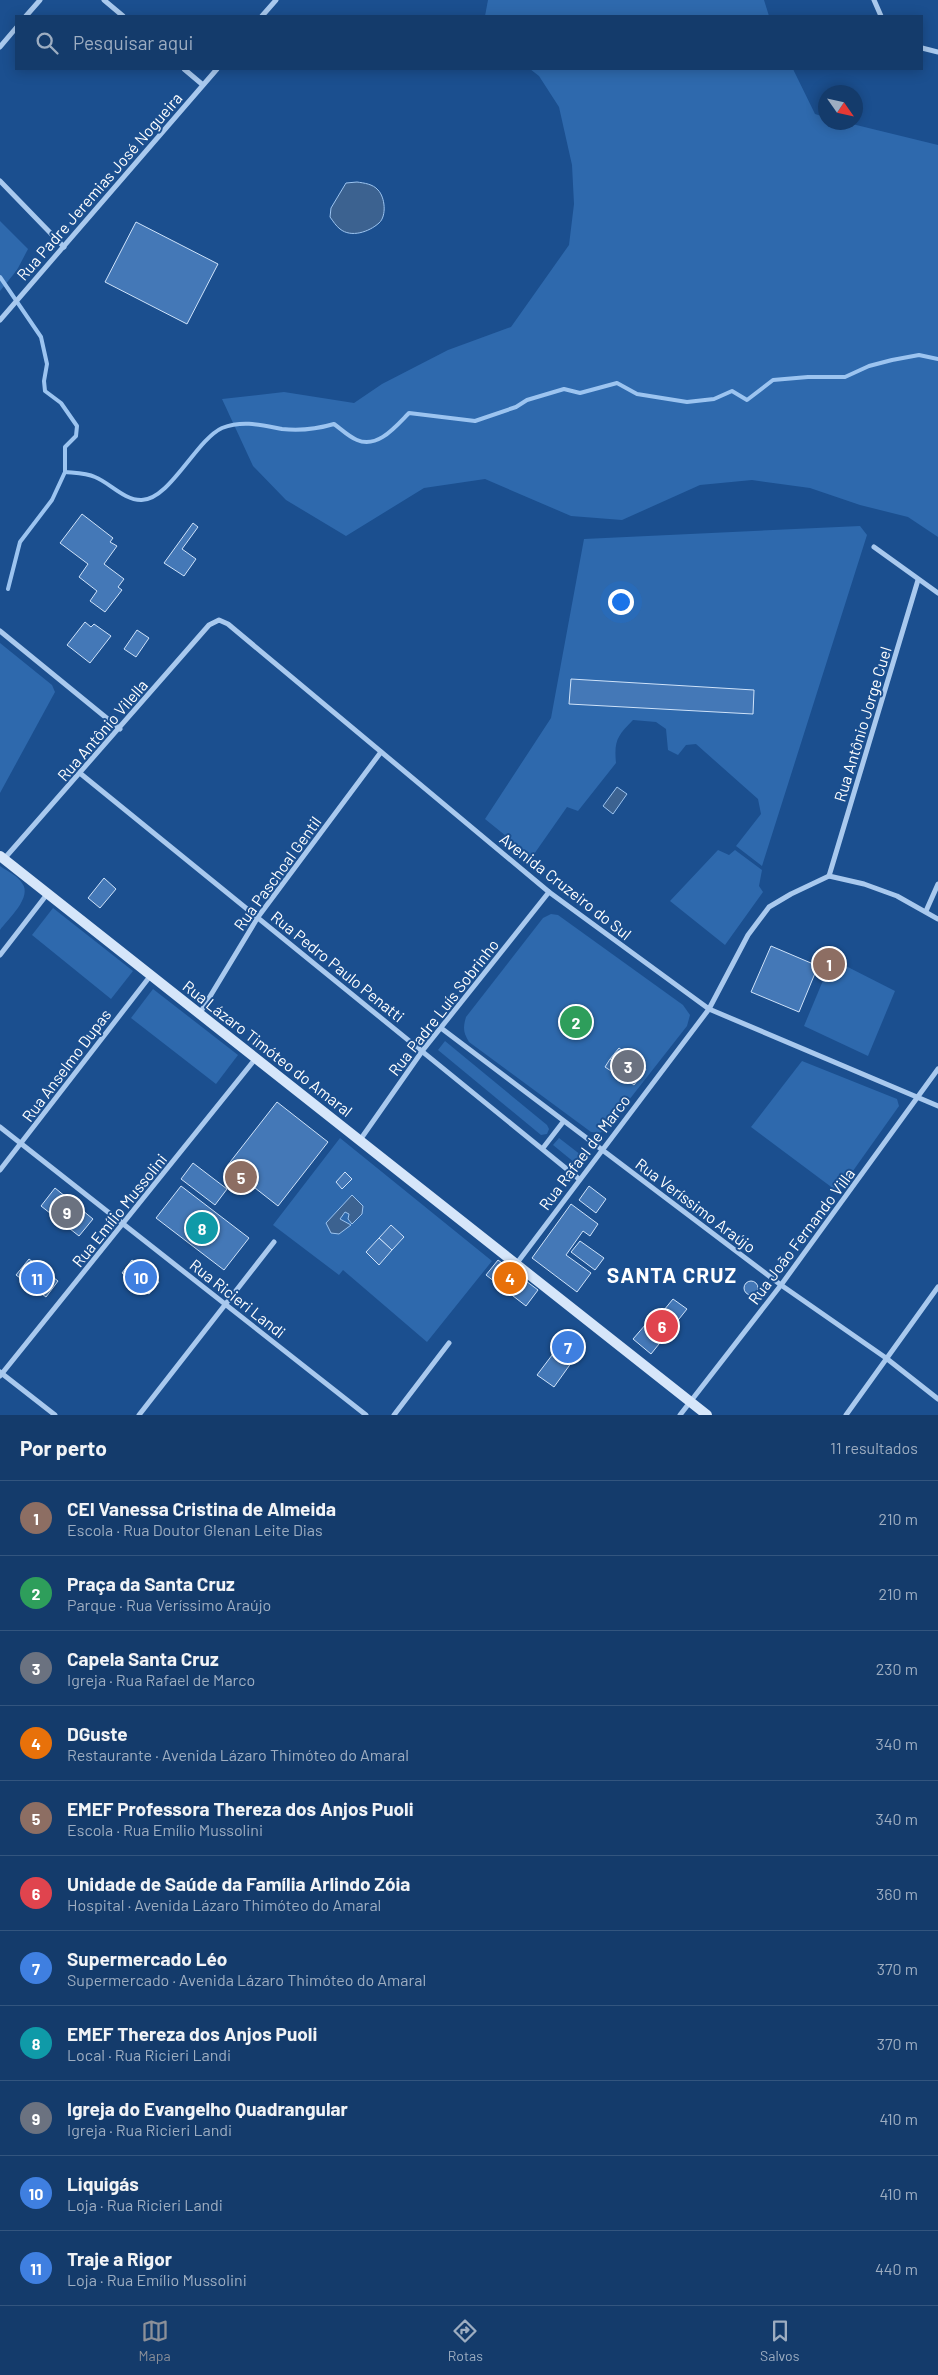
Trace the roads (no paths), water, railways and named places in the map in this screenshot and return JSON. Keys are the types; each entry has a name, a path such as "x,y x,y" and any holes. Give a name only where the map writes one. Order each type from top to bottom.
{"main road":[{"name":"Rua Lázaro Timóteo do Amaral","path":"2,857 707,1415"}],"street":[{"path":"27,15 40,0"},
{"path":"104,0 122,15"},
{"path":"263,15 276,0"},
{"path":"874,0 881,15"},
{"path":"0,47 15,29"},
{"path":"923,48 938,52"},
{"path":"185,70 203,85"},
{"name":"Rua Padre Jeremias José Nogueira","path":"0,320 216,70"},
{"path":"0,181 64,247"},
{"path":"874,547 938,593"},
{"name":"Rua Antônio Jorge Cuel","path":"829,876 918,580"},
{"name":"Rua Antônio Vilella","path":"2,857 81,774 210,625 219,620"},
{"name":"Avenida Cruzeiro do Sul","path":"219,620 228,624 549,892 709,1009 938,1106"},
{"path":"0,631 120,729"},
{"name":"Rua Paschoal Gentil","path":"200,1013 258,917 381,752"},
{"name":"Rua Pedro Paulo Penatti","path":"81,774 423,1050 579,1179"},
{"path":"829,876 872,887 897,896 938,919"},
{"name":"Rua Rafael de Marco","path":"517,1263 709,1009 748,935 770,906 790,894 829,876"},
{"path":"926,911 938,884"},
{"path":"0,955 48,892"},
{"name":"Rua Padre Luís Sobrinho","path":"360,1140 423,1050 549,892"},
{"name":"Rua Anselmo Dupas","path":"0,1170 151,975"},
{"name":"Rua Veríssimo Araújo","path":"441,1028 781,1285 886,1358 938,1398"},
{"name":"Rua Emílio Mussolini","path":"1,1374 123,1226 257,1058"},
{"name":"Rua João Fernando Villa","path":"680,1415 781,1285 938,1069"},
{"path":"543,1148 563,1122"},
{"name":"Rua Ricieri Landi","path":"0,1127 123,1226 366,1415"},
{"path":"139,1415 227,1305 274,1242"},
{"path":"846,1415 938,1287"},
{"path":"394,1415 449,1343"},
{"path":"1,1374 55,1415"}],"waterway":[{"path":"0,277 41,337 47,364 44,381 45,391 61,403 77,426 76,436 65,447 65,472 52,500 20,542 8,589"},
{"path":"65,472 91,476 129,497 141,500 151,498 162,491 212,435 222,428 237,424 252,424 295,430 334,424 354,439 365,442 379,439 386,435 409,413 475,421 516,407 527,400 564,389 580,393 617,383 637,394 687,402 714,399 732,391 747,400 773,380 808,377 845,377 869,366 919,355 938,359"}],"place":[{"name":"CEI Vanessa Cristina de Almeida","path":"829,964"},
{"name":"Praça da Santa Cruz","path":"576,1022"},
{"name":"Capela Santa Cruz","path":"628,1066"},
{"name":"EMEF Professora Thereza dos Anjos Puoli","path":"241,1177"},
{"name":"Igreja do Evangelho Quadrangular","path":"67,1212"},
{"name":"EMEF Thereza dos Anjos Puoli","path":"202,1228"},
{"name":"Liquigás","path":"141,1277"},
{"name":"Traje a Rigor","path":"37,1278"},
{"name":"DGuste","path":"510,1278"},
{"name":"Unidade de Saúde da Família Arlindo Zóia","path":"662,1326"},
{"name":"Supermercado Léo","path":"568,1347"}],"district":[{"name":"SANTA CRUZ","path":"672,1274"}]}
